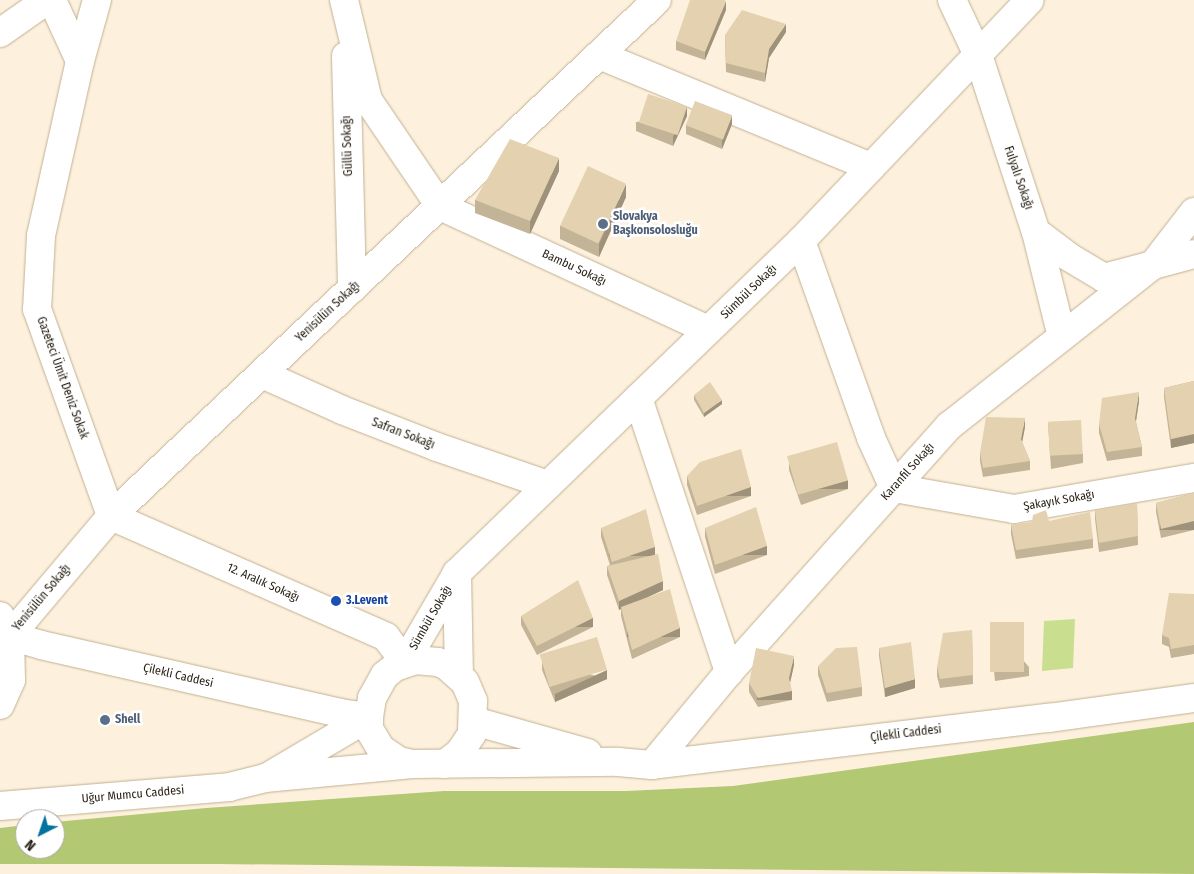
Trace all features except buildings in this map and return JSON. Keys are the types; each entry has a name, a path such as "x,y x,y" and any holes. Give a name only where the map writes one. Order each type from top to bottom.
{"street":[{"path":"0,33 47,0"},
{"path":"52,0 80,61"},
{"name":"Gazeteci Ümit Deniz Sokak","path":"97,0 80,61 40,236 36,309 111,516"},
{"name":"Yenisülün Sokağı","path":"5,626 111,516 657,0"},
{"name":"Fulyalı Sokağı","path":"952,0 978,55 1036,232 1062,337"},
{"name":"Sümbül Sokağı","path":"405,662 457,573 801,241 1030,0"},
{"name":"Güllü Sokağı","path":"344,1 368,100 440,206"},
{"name":"Güllü Sokağı","path":"344,1 352,289"},
{"path":"599,55 871,168"},
{"name":"Bambu Sokağı","path":"440,206 708,330"},
{"name":"Karanfil Sokağı","path":"652,765 729,672 949,426 1153,265 1194,212"},
{"path":"1036,232 1104,278 1194,254"},
{"path":"801,241 871,438 894,488"},
{"name":"Safran Sokağı","path":"262,374 342,410 437,447 548,485"},
{"path":"638,398 729,672"},
{"name":"Şakayık Sokağı","path":"894,488 1014,509 1194,478"},
{"name":"12. Aralık Sokağı","path":"111,516 386,637 405,662"},
{"name":"Sümbül Sokağı","path":"457,573 459,675"},
{"path":"0,705 11,680 5,626"},
{"name":"Çilekli Caddesi","path":"5,626 51,647 340,713 369,717"},
{"path":"412,764 399,761 381,749 370,729 369,717 372,698 377,686 385,675 405,662 415,660 438,662 459,675 470,691 473,701 474,722 472,734 459,753 445,764"},
{"name":"Çilekli Caddesi","path":"412,764 618,762 652,765 1049,718 1194,698"},
{"name":"Uğur Mumcu Caddesi","path":"265,778 369,717"},
{"name":"Çilekli Caddesi","path":"474,722 618,762"},
{"name":"Uğur Mumcu Caddesi","path":"0,806 229,787 265,778 412,764"}],"green space":[{"path":"1075,619 1073,668 1042,671 1044,621"},
{"path":"1194,722 1194,874 218,864 0,864 0,828 15,826 15,859 65,859 65,821 206,808 444,791 626,791 733,786"}],"place":[{"name":"Slovakya Başkonsolosluğu","path":"603,224"},
{"name":"3.Levent","path":"336,601"},
{"name":"Shell","path":"105,720"}]}
